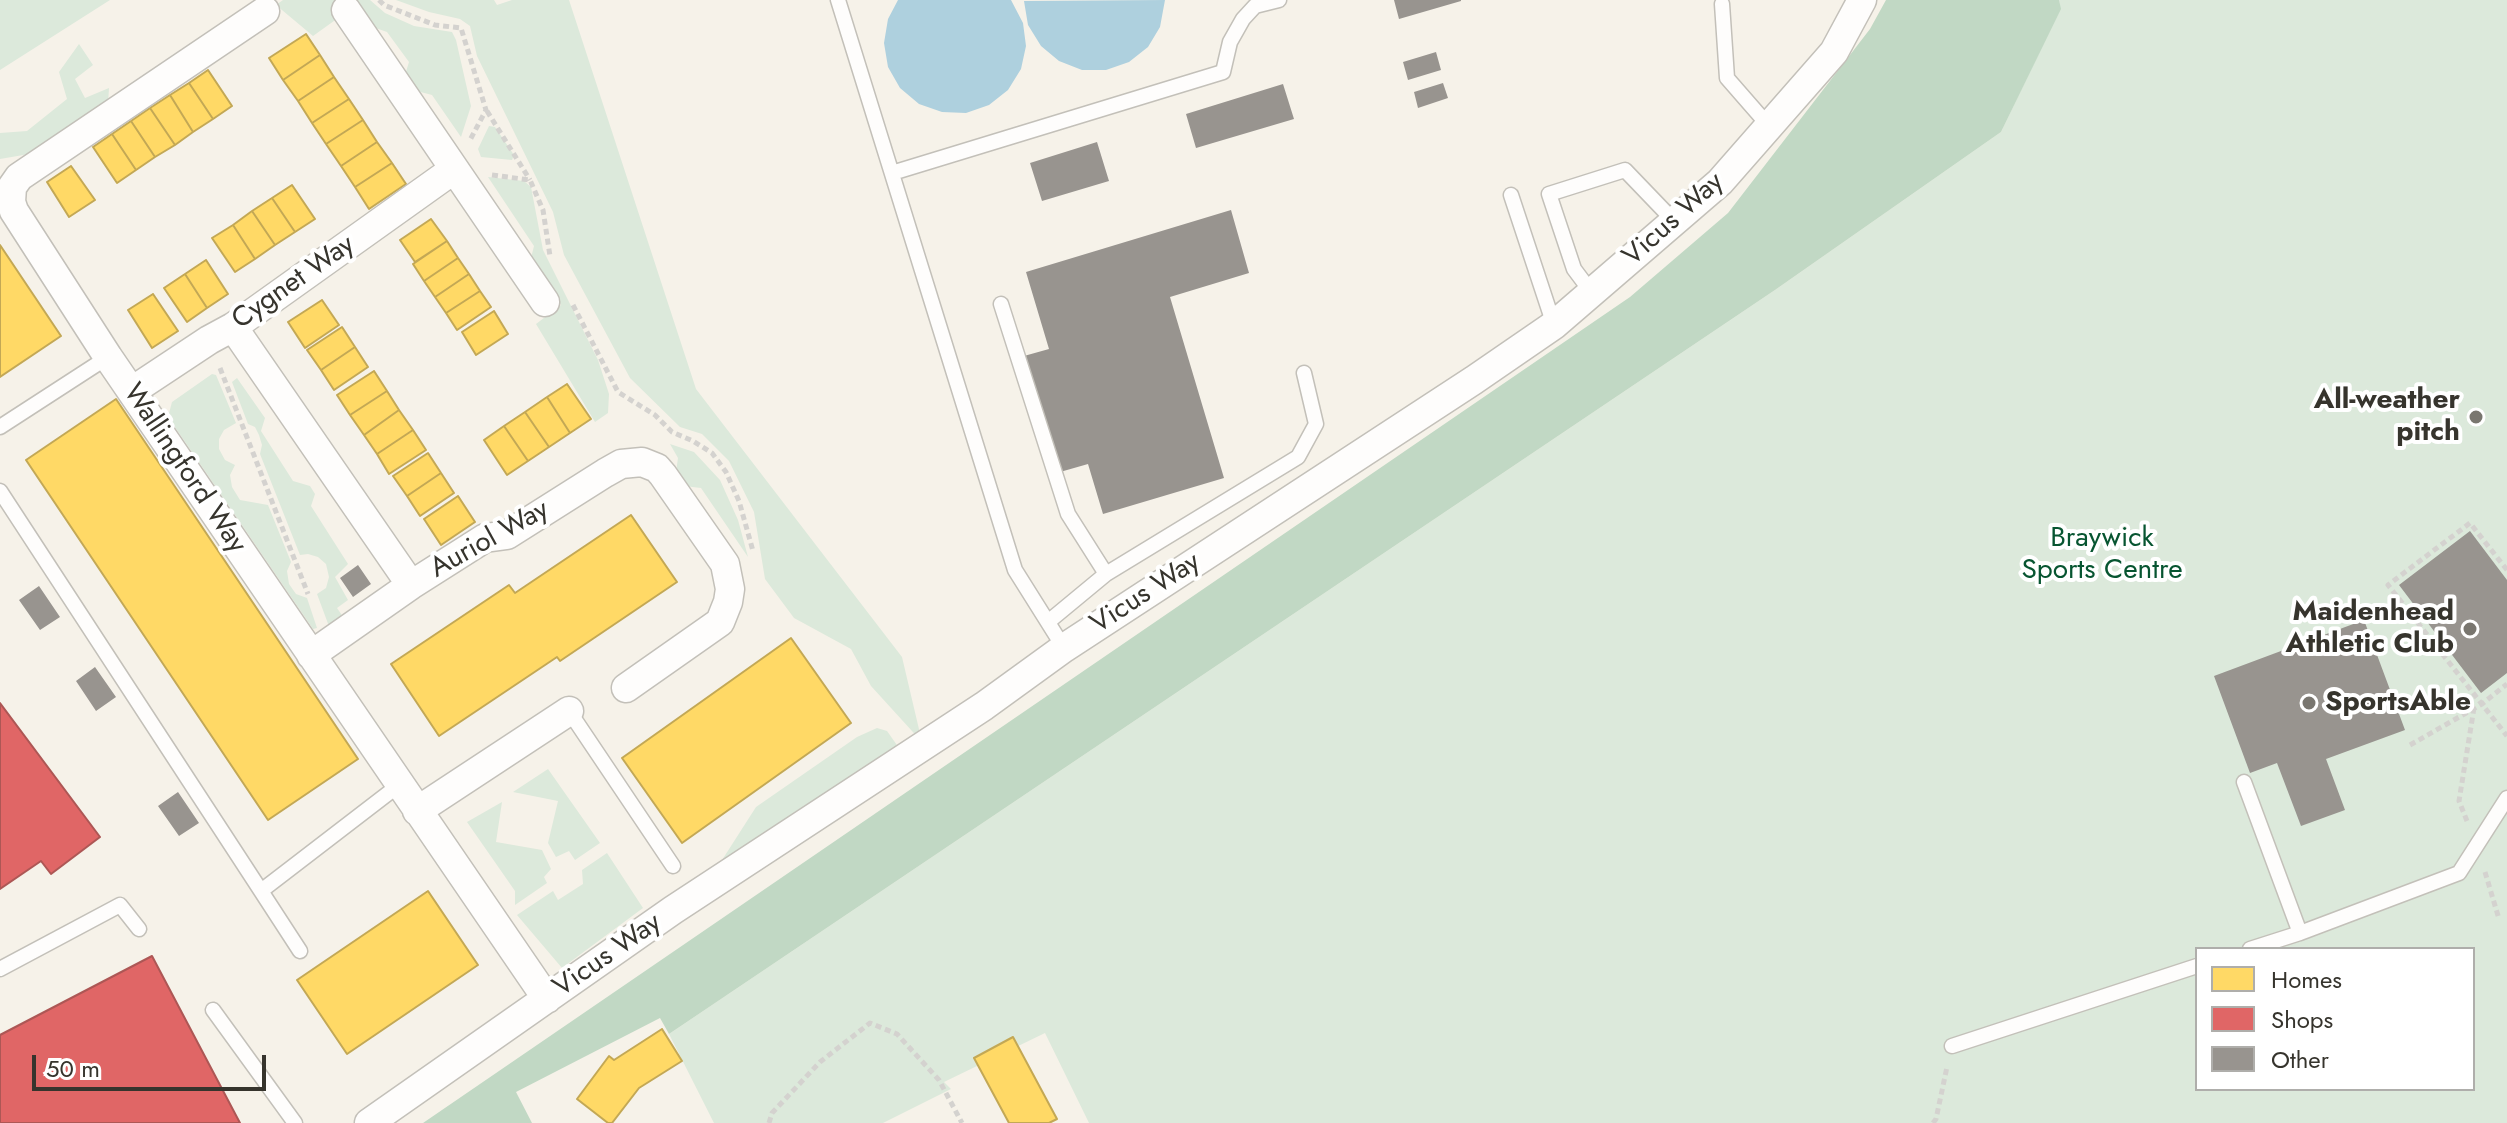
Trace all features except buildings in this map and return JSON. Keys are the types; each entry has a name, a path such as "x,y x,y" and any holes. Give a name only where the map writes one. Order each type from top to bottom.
{"street":[{"name":"Vicus Way","path":"369,1123 673,910 1554,325 1720,182 1834,52 1862,0"},
{"path":"346,10 453,170 558,300"},
{"name":"Wallingford Way","path":"265,11 30,168 12,187 11,202 108,357 547,999"},
{"name":"Cygnet Way","path":"132,391 221,334 453,170"},
{"path":"221,334 411,585"},
{"name":"Auriol Way","path":"311,655 485,538 507,535 605,473 621,464 635,461 649,464 663,475 725,564 730,589 720,622 626,688"},
{"path":"417,811 569,711"}],"lane":[{"path":"838,0 1015,570 1064,648"},
{"path":"892,173 1223,72 1230,42 1243,19 1255,6 1279,0"},
{"path":"1722,4 1727,78 1768,125"},
{"path":"1592,293 1574,269 1549,194 1625,170 1674,221"},
{"path":"1511,195 1554,325"},
{"path":"1001,304 1068,514 1106,574"},
{"path":"0,427 108,357"},
{"path":"1048,622 1106,574 1298,457 1316,424 1304,373"},
{"path":"0,491 300,951"},
{"path":"569,711 673,866"},
{"path":"2244,782 2300,933"},
{"path":"261,891 399,785"},
{"path":"2256,947 2459,873 2507,798"},
{"path":"0,969 120,905 139,929"},
{"path":"1952,1046 2195,967"},
{"path":"213,1010 295,1123"}],"path":[{"path":"379,0 384,5 435,25 461,28 486,110 530,180 543,210 550,258"},
{"path":"486,110 453,170 530,180"},
{"path":"558,300 618,392 655,415 672,432 712,453 726,472 739,501 756,564"},
{"path":"221,334 310,600"},
{"path":"2507,570 2470,523 2388,585 2507,736"},
{"path":"2410,745 2482,704 2507,684"},
{"path":"2474,708 2459,801 2499,919"},
{"path":"769,1123 772,1113 820,1062 870,1023 897,1034 939,1080 962,1123"},
{"path":"1933,1123 1952,1046"}],"green space":[{"path":"0,0 110,0 0,70"},
{"path":"283,0 370,0 385,13 414,26 452,32 471,106 461,137 432,95 413,90 405,75 409,62 387,32 370,26 352,8 313,36 276,5"},
{"path":"396,0 494,0 497,5 512,0 569,0 696,389 902,657 922,742 871,686 851,649 794,618 765,579 754,512 729,461 702,434 680,427 630,378 564,255 553,212 477,56 470,26 460,19"},
{"path":"1886,0 2059,0 2061,9 2001,132 1775,290 669,1034 660,1018 516,1092 532,1123 423,1123 1630,297 1728,213 1870,29"},
{"name":"Braywick Sports Centre","path":"2059,0 2507,0 2507,1123 1089,1123 1045,1033 944,1082 951,1089 883,1123 714,1123 669,1034 1775,290 2001,132 2060,9"},
{"path":"79,44 93,65 75,79 85,98 109,88 108,104 35,153 0,159 0,133 27,131 67,99 59,72"},
{"path":"489,126 495,127 514,155 512,160 481,157 478,149"},
{"path":"488,177 524,181 531,187 543,250 598,360 609,394 608,413 595,422 536,324 561,305 530,262 534,246"},
{"path":"212,374 216,375 236,423 224,430 219,439 219,449 225,460 235,465 230,475 232,487 240,500 268,505 291,562 287,571 289,584 296,594 307,598 317,628 313,629 168,417 172,402"},
{"path":"237,378 265,418 261,431 293,481 310,486 315,494 311,506 348,564 335,577 348,600 337,608 348,624 330,629 317,594 326,588 329,577 326,564 318,557 300,555 260,454 262,445 259,435 255,427 248,424 232,382"},
{"path":"670,444 694,452 720,480 738,520 748,557 701,488 684,486 676,472 678,458"},
{"path":"877,728 887,731 904,755 715,871 756,807 857,737"},
{"path":"548,769 600,843 575,860 569,851 556,857 548,843 558,801 513,792"},
{"path":"502,802 496,842 542,850 551,869 544,877 547,883 515,905 515,891 467,822"},
{"path":"607,853 643,908 562,968 517,915 553,891 558,900 583,884 582,870"}],"water":[{"path":"898,0 1011,0 1023,23 1026,46 1021,69 1008,90 989,105 966,113 942,112 919,104 900,88 888,67 884,43 888,19"},
{"path":"1165,0 1160,27 1148,47 1129,62 1106,70 1082,70 1059,61 1041,46 1028,25 1024,1"}],"place":[{"name":"All-weather pitch","path":"2476,417"},
{"name":"Maidenhead Athletic Club","path":"2470,629"},
{"name":"SportsAble","path":"2309,703"}]}
